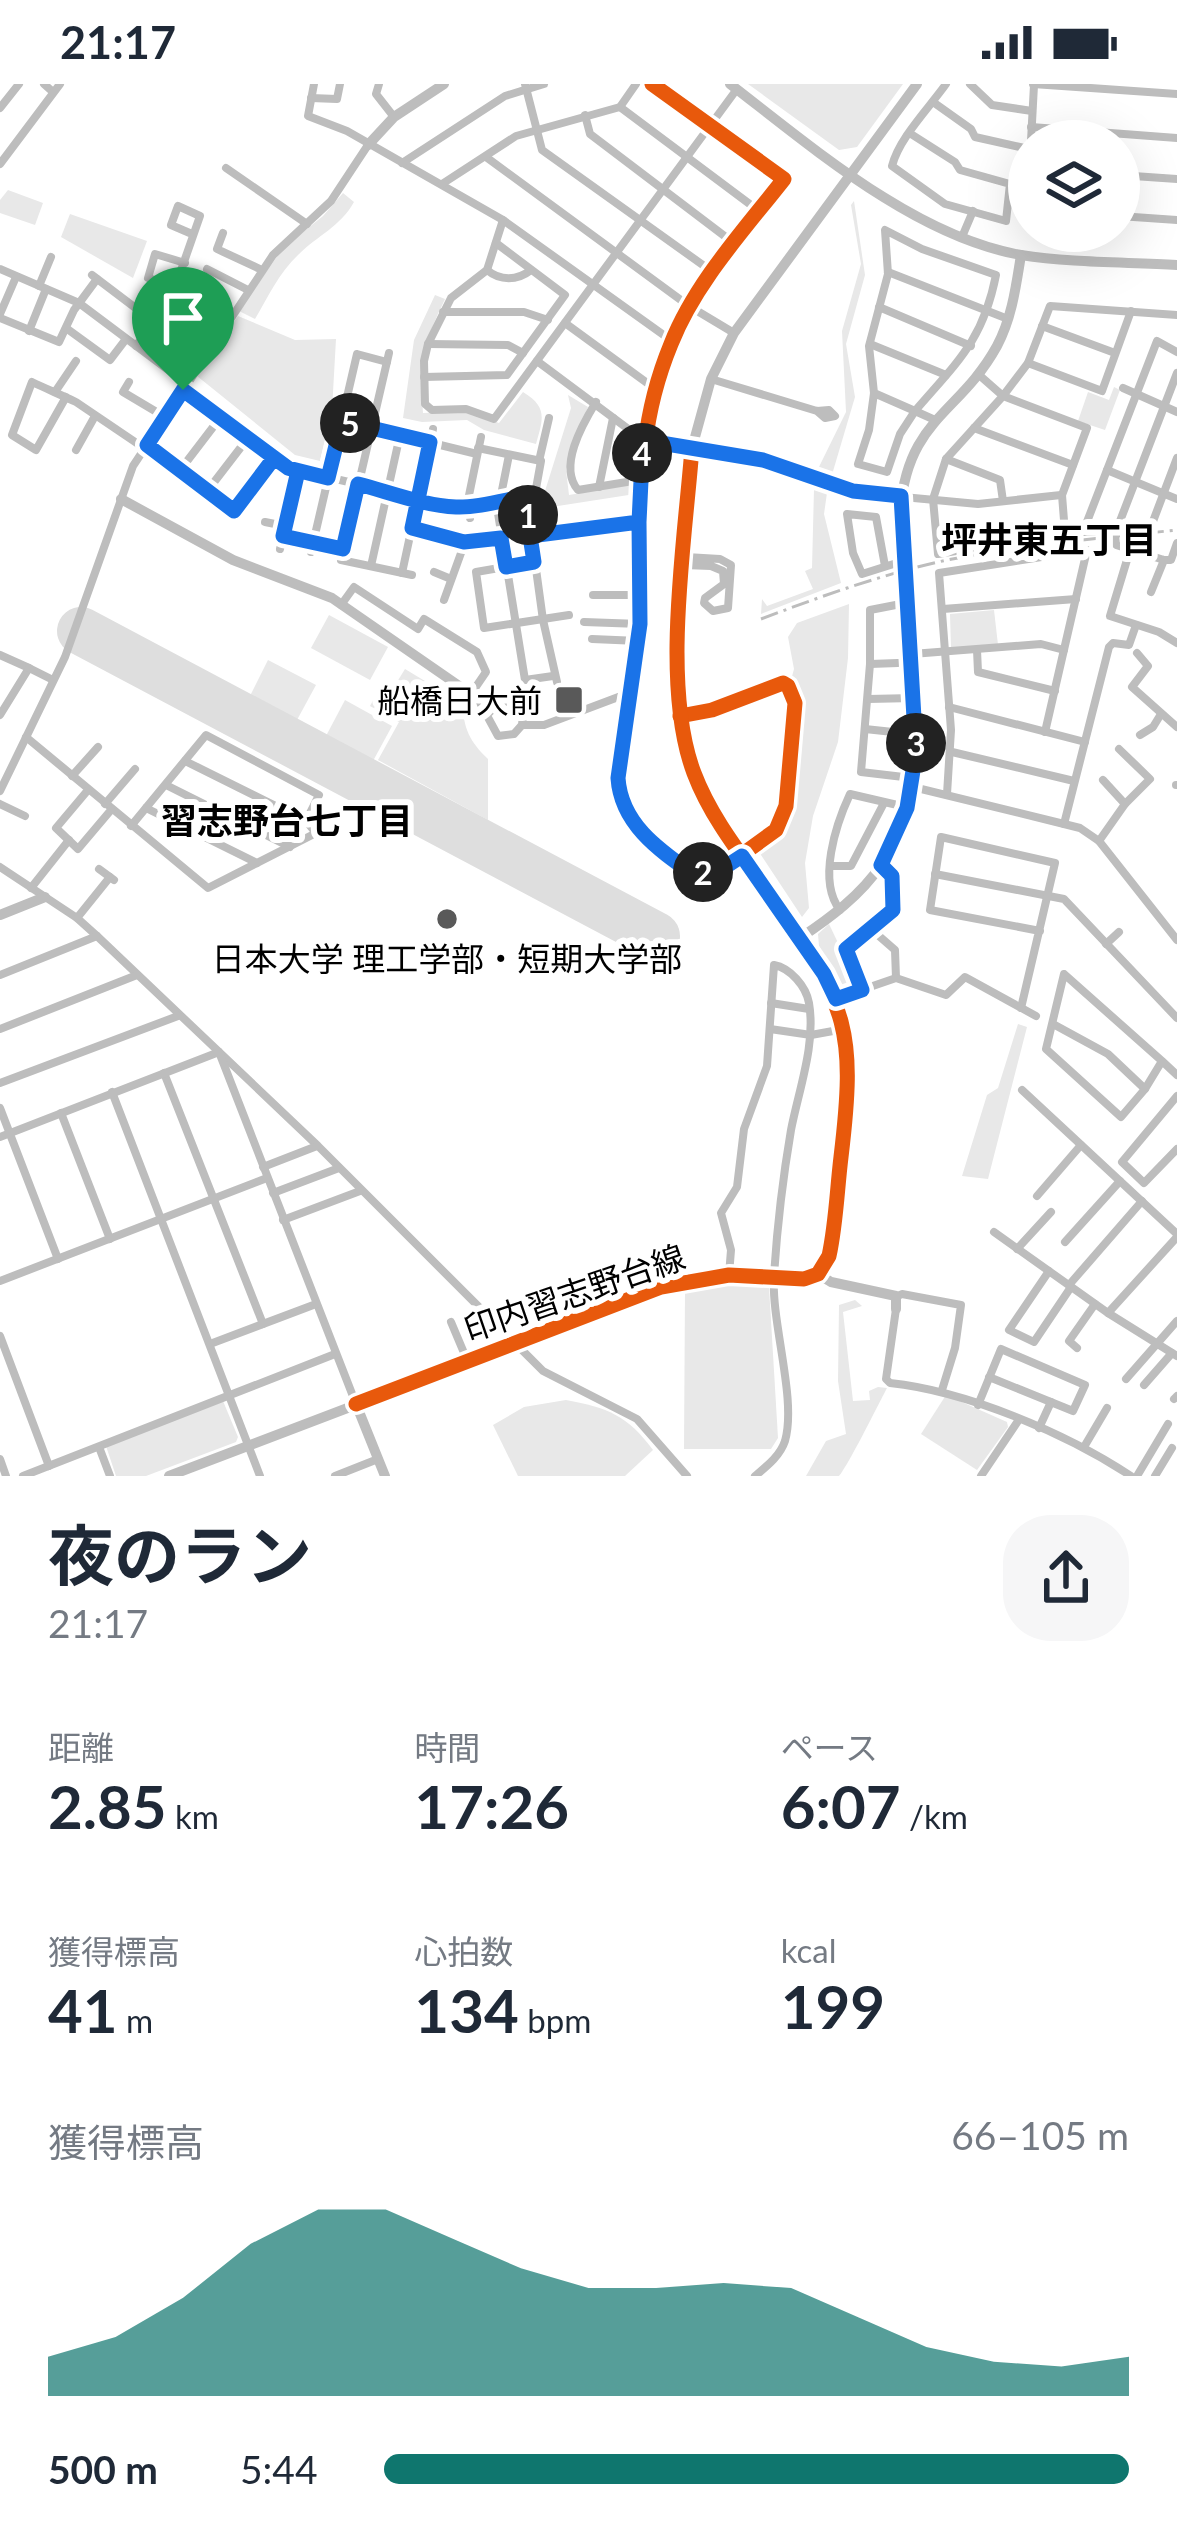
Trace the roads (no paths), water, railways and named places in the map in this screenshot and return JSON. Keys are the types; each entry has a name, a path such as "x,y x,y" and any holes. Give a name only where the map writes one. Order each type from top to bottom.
{"street":[{"path":"0,108 19,84"},
{"path":"0,164 56,88 44,84"},
{"path":"314,84 308,116 347,130 503,220 672,341"},
{"path":"311,98 337,98 340,84"},
{"path":"379,84 376,94 394,117"},
{"path":"0,790 65,656 133,466 145,446 281,244 331,201 368,145 394,117 444,84"},
{"path":"402,164 505,96 544,84"},
{"path":"440,185 517,136 620,107 636,84"},
{"path":"652,84 784,179 689,306 672,341 654,388 639,480 639,641 619,790 645,839 693,874 722,869 776,830 786,806 795,703 783,683 712,710 680,716"},
{"path":"818,1274 831,1248 848,1097 844,1028 836,999 800,938 700,788 680,716 677,668 692,448 711,379 734,333 917,84"},
{"path":"910,134 970,170 1010,184 1006,221 956,205 892,166 910,134 946,84"},
{"path":"970,84 996,98 999,105 1032,111"},
{"path":"1031,120 1034,84 1177,94"},
{"path":"526,86 542,150 713,273"},
{"path":"503,220 487,270 451,298 428,344 425,404 432,410 466,409 494,418 687,158 733,87 894,206 962,238 1021,255 1177,265"},
{"path":"933,102 985,137 1008,141"},
{"path":"620,107 759,211"},
{"path":"585,116 590,134 735,244"},
{"path":"1140,135 1177,138"},
{"path":"486,157 689,306 734,333"},
{"path":"226,168 307,224"},
{"path":"1140,176 1177,179"},
{"path":"962,238 973,211"},
{"path":"1140,217 1177,220"},
{"path":"885,230 922,249 996,275 988,314 971,346 915,411 900,434 887,472 858,464 874,393 870,344 879,307 888,272 885,230"},
{"path":"223,232 217,249 262,270"},
{"path":"136,346 176,286 193,234"},
{"path":"424,377 507,375 565,295 496,243"},
{"path":"176,286 148,278 155,254 185,262"},
{"path":"800,938 840,910 881,865 907,808 914,782 914,698 901,496 914,451 997,346 1008,319 1021,255"},
{"path":"29,331 51,257"},
{"path":"0,269 79,303 220,418 298,471 457,507 536,494 549,418"},
{"path":"207,269 248,290"},
{"path":"487,270 495,277 508,278 531,270"},
{"path":"888,272 1008,319"},
{"path":"16,276 0,316 59,342 94,277 154,322"},
{"path":"196,302 230,320"},
{"path":"977,374 1003,396 1087,428 1062,495 1065,532 938,554 933,500 946,459 1003,396 1028,363 1050,306 1177,315"},
{"path":"879,307 971,346"},
{"path":"1028,363 1102,391 1132,311"},
{"path":"443,312 524,312 548,320"},
{"path":"182,316 217,340"},
{"path":"565,323 654,388"},
{"path":"1042,326 1115,353"},
{"path":"66,328 110,361 126,339"},
{"path":"1117,530 1083,532 1156,341 1177,352"},
{"path":"428,344 508,345 524,353"},
{"path":"870,344 946,375"},
{"path":"312,547 357,354 388,358 340,560 407,574 433,429"},
{"path":"536,361 643,440 763,460 840,488 978,504 1062,495"},
{"path":"56,392 76,362"},
{"path":"1177,373 1115,545 1171,560 1177,543"},
{"path":"711,379 818,411"},
{"path":"66,398 36,450 12,435 32,382 56,392 66,398 95,416 145,446 234,511 274,458"},
{"path":"129,382 124,392 165,417"},
{"path":"1123,388 1177,412"},
{"path":"874,393 934,420"},
{"path":"596,402 583,424 569,471 571,483 578,490 639,480"},
{"path":"76,450 95,416"},
{"path":"181,470 220,418"},
{"path":"599,487 613,418"},
{"path":"342,421 539,461"},
{"path":"974,428 1072,465"},
{"path":"371,566 400,435"},
{"path":"208,490 248,438"},
{"path":"470,518 467,506 479,446"},
{"path":"509,455 498,501 525,680 555,679 526,496"},
{"path":"1141,553 1177,458"},
{"path":"946,459 1000,479 1003,501"},
{"path":"1107,470 1177,499"},
{"path":"280,549 298,471"},
{"path":"121,500 233,560 310,586 491,710"},
{"path":"277,501 291,503"},
{"path":"885,566 876,518 847,514 853,553 862,574 903,561"},
{"path":"265,521 312,547 343,549"},
{"path":"530,536 639,522"},
{"path":"412,528 464,542 501,538"},
{"path":"444,600 464,542"},
{"path":"947,794 952,752 938,573 1087,550 1045,732"},
{"path":"1130,550 1110,616 1177,643"},
{"path":"720,559 731,565 728,608 713,611 704,603 724,584 723,571 684,561 720,559"},
{"path":"1151,592 1164,560"},
{"path":"534,562 476,572 484,628 569,615"},
{"path":"434,572 451,579"},
{"path":"341,604 354,587 418,629 424,619 477,652 487,672 474,697"},
{"path":"466,592 478,591"},
{"path":"593,595 640,595"},
{"path":"943,609 1076,599"},
{"path":"906,603 870,610 861,772 1081,828 1099,841 1177,940"},
{"path":"584,622 640,624"},
{"path":"1064,824 1109,647 1129,645 1136,625"},
{"path":"592,639 639,641"},
{"path":"911,654 1041,644 1065,650"},
{"path":"976,650 977,672 1055,691"},
{"path":"1137,653 1148,666 1132,687 1177,727"},
{"path":"0,656 51,679"},
{"path":"870,664 898,663"},
{"path":"0,716 29,668"},
{"path":"522,725 544,725 629,693"},
{"path":"868,698 914,698"},
{"path":"506,702 518,706 522,725 514,734 497,736 489,725 491,710 506,702"},
{"path":"949,707 1085,742"},
{"path":"1140,735 1153,728 1161,714"},
{"path":"865,729 893,732"},
{"path":"131,826 206,735 319,795 306,821"},
{"path":"26,737 208,888 316,833 306,821 185,760"},
{"path":"72,776 98,747"},
{"path":"1099,841 1150,779 1119,748"},
{"path":"952,752 1074,782"},
{"path":"88,790 56,828 78,849 135,769"},
{"path":"1103,780 1125,804"},
{"path":"166,785 290,848"},
{"path":"840,910 834,902 831,866 838,819 850,794 907,808"},
{"path":"831,866 851,866 884,802"},
{"path":"0,804 25,816"},
{"path":"146,808 258,864"},
{"path":"1021,1008 1040,931 1055,863 941,837 930,910 1040,931"},
{"path":"31,888 69,840"},
{"path":"862,990 846,949 893,910 892,876 881,865"},
{"path":"0,867 97,936 318,1146 543,1370 638,1419 687,1476"},
{"path":"77,918 112,879 99,869"},
{"path":"935,874 1064,899 1177,1018"},
{"path":"0,915 44,898"},
{"path":"871,929 895,950 896,978"},
{"path":"1106,944 1119,932"},
{"path":"0,975 97,936"},
{"path":"729,1275 731,1250 721,1213 737,1187 744,1129 767,1066 774,964 778,964 789,970 809,998 811,1035 790,1135 774,1275 787,1428 780,1451 755,1476"},
{"path":"1162,1061 1121,1117 1046,1049 1064,974 1162,1061 1177,1075"},
{"path":"0,1029 137,975"},
{"path":"836,999 896,978 946,995 964,977 1036,1016"},
{"path":"772,1003 809,1009"},
{"path":"0,1083 179,1015"},
{"path":"1052,1024 1108,1054 1145,1089"},
{"path":"770,1029 811,1035 844,1028"},
{"path":"5,1135 219,1052"},
{"path":"219,1052 385,1476"},
{"path":"164,1073 263,1324"},
{"path":"1022,1090 1177,1235 1108,1313"},
{"path":"112,1093 260,1476"},
{"path":"1177,1096 1122,1162 1144,1183 1177,1149"},
{"path":"0,1108 5,1135 58,1259"},
{"path":"61,1113 110,1239"},
{"path":"1037,1196 1081,1145"},
{"path":"263,1167 318,1146"},
{"path":"273,1193 338,1168"},
{"path":"1,1278 267,1178"},
{"path":"1066,1242 1120,1181"},
{"path":"283,1220 361,1191"},
{"path":"1048,1271 1009,1330 1034,1342 1070,1286 1142,1201"},
{"path":"1017,1249 1052,1212"},
{"path":"994,1232 1174,1354 1144,1385"},
{"name":"印内習志野台線","path":"169,1476 661,1287 729,1275 804,1279 818,1274 894,1300"},
{"path":"942,1390 961,1305 902,1294 894,1300 886,1379 890,1383 942,1390 1084,1447 1127,1475 1168,1424"},
{"path":"210,1344 316,1304"},
{"path":"1077,1348 1069,1341 1095,1304"},
{"path":"1126,1379 1177,1321"},
{"path":"451,1322 467,1360"},
{"path":"0,1336 50,1466"},
{"path":"977,1405 1000,1349 1085,1385 1073,1411 989,1377"},
{"path":"23,1476 335,1354"},
{"path":"1038,1428 1051,1402"},
{"path":"1084,1447 1107,1408"},
{"path":"981,1476 1018,1421"},
{"path":"99,1447 110,1476"},
{"path":"1155,1476 1172,1448"},
{"path":"0,1459 6,1476"},
{"path":"335,1476 378,1459"}],"railway":[{"path":"761,619 853,586 947,560 1177,530"}],"place":[{"name":"船橋日大前","path":"569,700"},
{"name":"日本大学 理工学部・短期大学部","path":"447,919"}],"district":[{"name":"坪井東五丁目","path":"1049,539"},
{"name":"習志野台七丁目","path":"287,820"}]}
